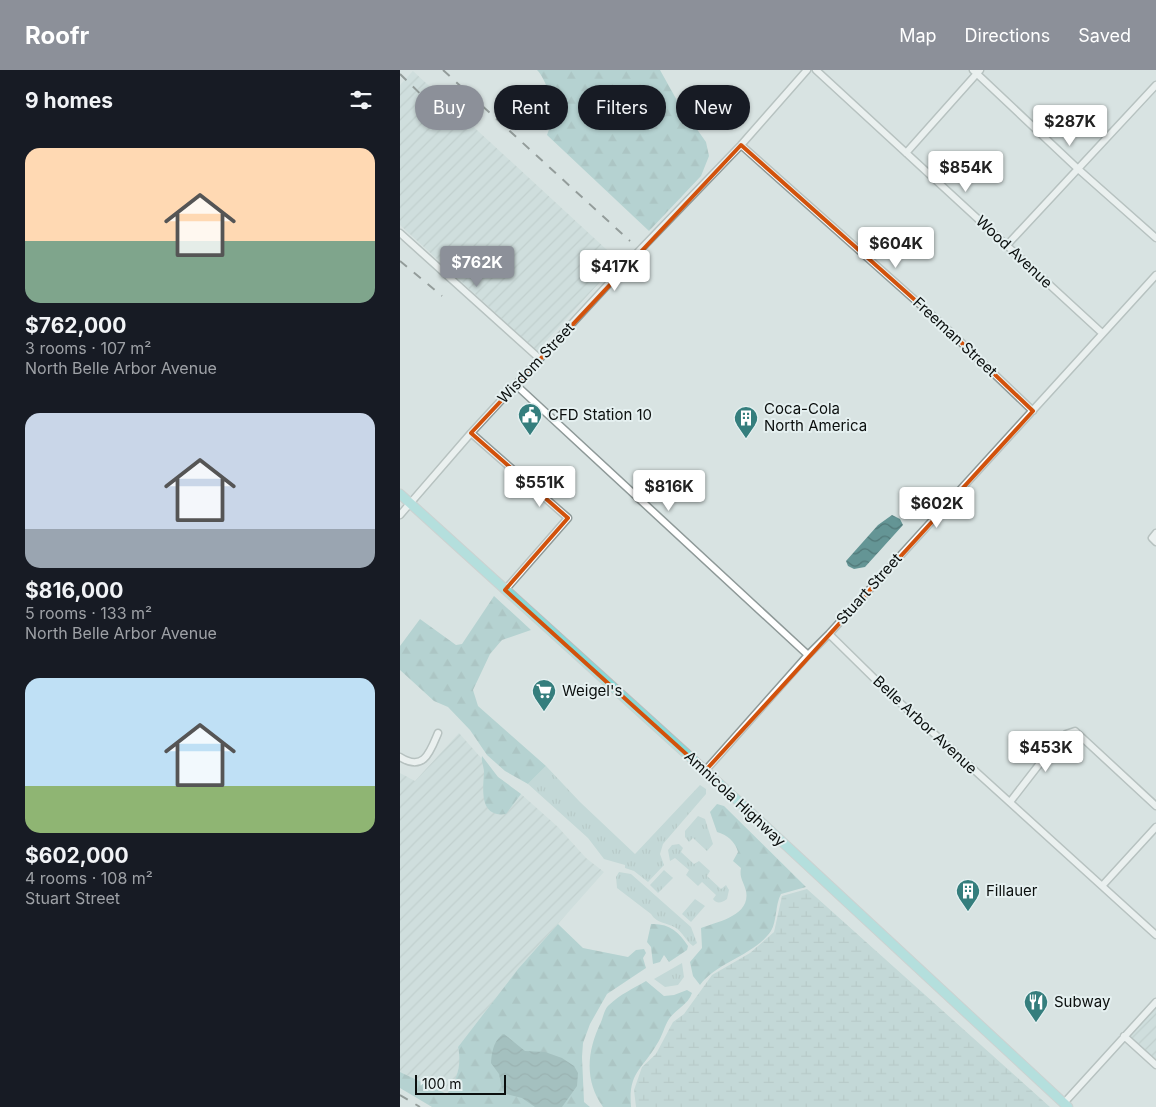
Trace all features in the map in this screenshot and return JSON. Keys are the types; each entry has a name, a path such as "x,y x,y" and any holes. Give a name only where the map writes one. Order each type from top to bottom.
{"main road":[{"name":"Amnicola Highway","path":"400,494 705,771 1066,1105"}],"street":[{"name":"Wisdom Street","path":"400,515 471,433 740,145 807,70"},
{"name":"Wood Avenue","path":"816,70 1102,332"},
{"path":"906,153 976,71 1077,168 1156,238"},
{"path":"1007,245 1156,85"},
{"name":"Freeman Street","path":"740,145 943,325 1033,411"},
{"path":"400,233 540,359"},
{"name":"Stuart Street","path":"705,771 808,655 1156,275"},
{"path":"516,385 808,655"},
{"path":"471,433 568,518 505,590"},
{"name":"Belle Arbor Avenue","path":"829,634 1156,935"},
{"path":"1010,802 1058,740 1074,731 1156,806"},
{"path":"400,757 408,762 420,761 430,754 438,733"},
{"path":"1102,886 1156,826"},
{"path":"1066,1105 1124,1036 1156,1002"},
{"path":"1124,1036 1156,1065"}],"highlighted area":[{"path":"741,145 943,325 1033,411 705,771 505,590 568,518 471,433"}],"shaded area":[{"path":"413,71 428,85 415,85 415,130 477,130 619,261 537,351 400,225 400,85"},
{"path":"459,733 498,777 521,794 558,827 586,858 604,872 518,969 458,1047 461,1060 455,1081 447,1094 400,1072 400,773 415,781"},
{"path":"1156,1007 1156,1060 1130,1036"}],"green space":[{"path":"537,70 660,70 676,99 676,130 697,130 706,142 709,156 701,176 649,231 547,135 549,130 568,130 568,85 546,85"},
{"path":"494,596 531,630 502,640 490,654 473,690 478,706 546,766 528,784 505,771 487,755 470,730 448,707 434,701 400,670 400,646 420,619 456,645 462,644"},
{"path":"482,756 498,777 521,794 506,814 491,812 487,807 483,794 484,772"},
{"path":"546,766 580,802 635,854 700,785 706,789 706,794 663,844 660,854 664,865 648,882 634,871 625,868 625,865 604,859 588,838 528,784"},
{"path":"717,804 724,806 806,887 781,894 773,927 764,939 746,953 716,970 700,985 693,976 690,962 702,948 701,928 731,917 738,912 746,900 741,868 733,861 738,852 737,848 730,839 717,832 710,812"},
{"path":"698,816 705,819 713,844 707,851 693,838 689,842 685,837 685,831"},
{"path":"679,844 683,848 681,852 694,864 699,861 710,871 707,876 721,889 726,885 729,890 727,899 716,902 713,899 716,895 702,882 698,886 686,875 689,870 675,858 670,861 668,850 672,845"},
{"path":"664,870 673,878 658,893 650,885"},
{"path":"619,872 631,874 691,927 697,943 693,946 676,928 656,920 617,888 616,877"},
{"path":"807,889 1050,1107 636,1107 634,1090 642,1067 656,1054 673,1022 684,1014 712,975 750,953 774,932 782,896"},
{"path":"695,899 705,906 691,922 682,914"},
{"path":"558,924 583,948 628,957 636,950 644,949 646,953 643,958 646,968 607,994 590,1024 583,1043 584,1102 590,1107 432,1107 400,1088 400,1072 447,1094 458,1072 458,1047 518,969"},
{"path":"651,924 663,925 673,929 688,946 687,950 669,962 664,955 660,962 653,964 651,947 647,942"},
{"path":"682,963 684,977 678,985 665,987 654,979"},
{"path":"646,981 664,996 674,995 687,990 692,993 688,1001 669,1019 659,1041 637,1072 632,1086 631,1107 603,1107 597,1097 590,1076 590,1055 596,1033 608,1006"}],"water":[{"path":"892,515 900,519 903,525 865,567 854,569 848,566 846,561 878,525"},
{"path":"504,1034 525,1051 545,1052 562,1058 574,1066 578,1073 577,1086 562,1107 535,1107 522,1098 506,1094 502,1088 499,1074 491,1063 495,1043"}],"railway":[{"path":"443,70 630,241"},
{"path":"400,74 415,89"},
{"path":"400,261 442,296"},
{"path":"400,1095 420,1107"}],"place":[{"name":"CFD Station 10","path":"530,436"},
{"name":"Coca-Cola North America","path":"746,439"},
{"name":"Weigel's","path":"544,712"},
{"name":"Fillauer","path":"968,912"},
{"name":"Subway","path":"1036,1023"}]}
